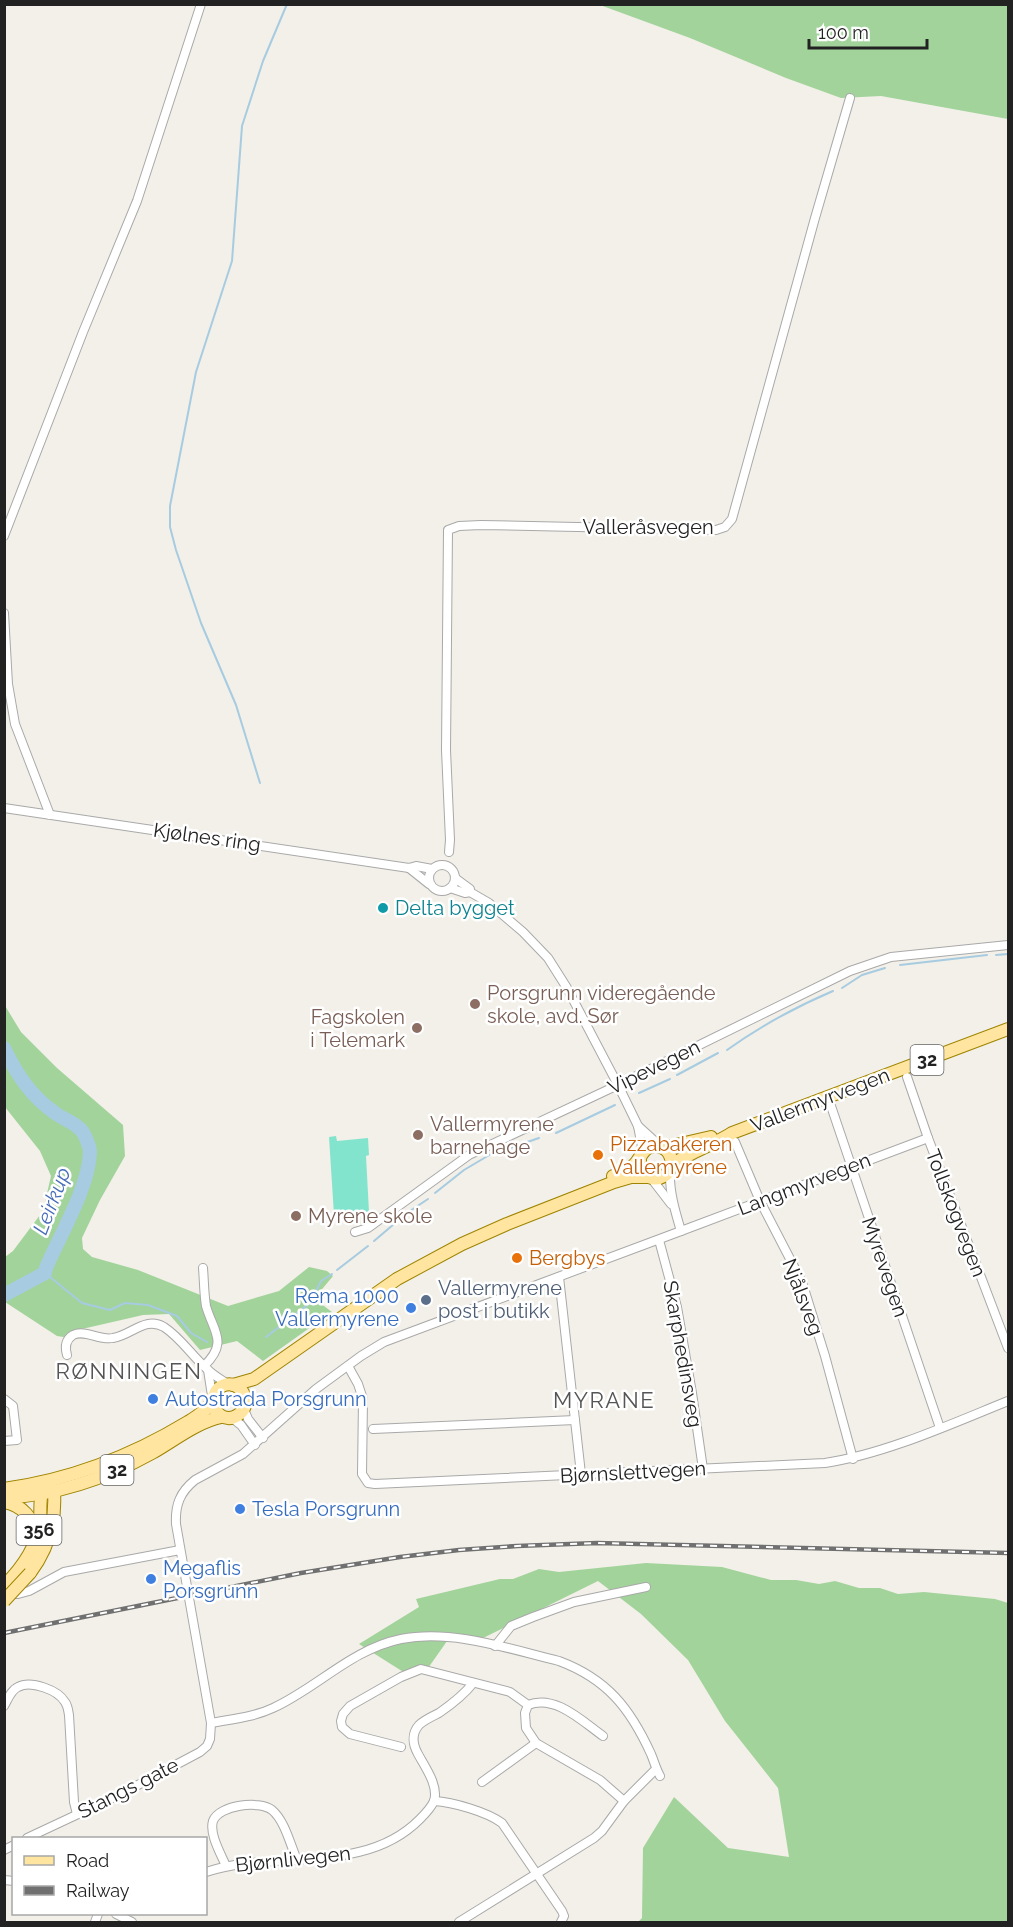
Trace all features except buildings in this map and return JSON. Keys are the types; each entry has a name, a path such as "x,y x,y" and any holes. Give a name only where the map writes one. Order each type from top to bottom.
{"main road":[{"name":"Vallermyrvegen","path":"671,1168 687,1155 721,1140 734,1138 1008,1029"},
{"name":"Vallermyrvegen","path":"661,1147 734,1138"},
{"name":"32","path":"507,1224 545,1204 620,1173 649,1148 661,1147"},
{"path":"661,1147 670,1155 671,1168"},
{"path":"642,1155 641,1169 650,1177"},
{"name":"32","path":"4,1500 41,1495 50,1487 134,1451 192,1419 212,1399 219,1388 254,1379 397,1279 454,1248 507,1224 623,1179 662,1177 671,1168"},
{"name":"32","path":"4,1489 50,1487 123,1467 154,1452 206,1421 239,1415 254,1389 401,1284 422,1266"},
{"path":"231,1385 242,1391 245,1405"},
{"path":"212,1399 213,1408 227,1417"},
{"name":"356","path":"4,1601 30,1574 50,1538 55,1506 50,1487"},
{"name":"356","path":"4,1586 35,1545 40,1526 41,1495"},
{"name":"32","path":"4,1500 17,1506 28,1516 34,1529 35,1545"}],"street":[{"path":"4,536 83,332 137,201 201,4"},
{"name":"Valleråsvegen","path":"449,852 446,750 448,530 459,525 716,530 725,527 732,519 850,98"},
{"path":"4,613 8,684 15,724 50,815"},
{"name":"Kjølnes ring","path":"4,808 409,868 416,866 432,868"},
{"path":"470,892 465,893 450,888 437,890 429,884 428,878 432,868 446,866 452,869 455,878 470,889 470,892 489,903 548,958 567,988 638,1126 642,1155"},
{"name":"Kjølnes ring","path":"409,868 429,884"},
{"path":"450,888 455,878"},
{"name":"Vipevegen","path":"355,1232 368,1228 469,1155 862,966 891,957 1008,945"},
{"name":"Tollskogvegen","path":"907,1077 1008,1348"},
{"name":"Myrevegen","path":"831,1106 940,1428"},
{"path":"638,1126 661,1147"},
{"name":"Njålsveg","path":"734,1138 760,1201 802,1282 853,1459"},
{"name":"Langmyrvegen","path":"180,1550 176,1513 182,1492 195,1480 231,1462 263,1438 305,1398 384,1342 928,1138"},
{"path":"671,1168 670,1187 673,1207 681,1231"},
{"path":"650,1177 673,1207"},
{"name":"Skarphedinsveg","path":"659,1240 677,1307 703,1469"},
{"path":"203,1268 206,1304 218,1336 217,1346 206,1368 212,1399"},
{"path":"559,1277 581,1474"},
{"path":"67,1355 67,1341 74,1335 84,1334 99,1339 114,1338 144,1324 153,1323 163,1326 206,1368 231,1385"},
{"name":"Bjørnslettvegen","path":"348,1366 363,1399 362,1474 368,1482 397,1483 825,1463 853,1459 1008,1401"},
{"path":"4,1399 13,1406 17,1440 4,1441"},
{"path":"245,1405 248,1419 263,1438"},
{"path":"227,1417 241,1425 255,1444"},
{"path":"373,1429 575,1420"},
{"path":"4,1594 29,1591 64,1572 180,1550 211,1723 272,1709 303,1692 357,1656 390,1642 411,1638 433,1637 495,1646 559,1661 597,1680 626,1707 658,1772 624,1801 602,1831 594,1838 459,1923"},
{"path":"495,1646 511,1626 533,1617 574,1602 646,1587"},
{"path":"401,1747 350,1734 342,1726 341,1721 343,1714 350,1706 362,1698 401,1677 421,1670 510,1692 528,1705"},
{"path":"473,1683 464,1694 419,1724 414,1735 414,1746 432,1781 435,1791 434,1800 451,1803 497,1819 507,1829 562,1911 564,1916 561,1923"},
{"path":"4,1706 13,1691 24,1685 35,1685 53,1692 66,1703 74,1802 77,1814"},
{"path":"603,1736 558,1706 545,1701 528,1705 525,1713 526,1728 536,1743 600,1780 624,1801"},
{"name":"Stangs gate","path":"31,1837 200,1752 207,1746 210,1739 211,1723"},
{"path":"482,1782 536,1743"},
{"name":"Bjørnlivegen","path":"207,1872 226,1866 323,1858 372,1849 393,1839 414,1824 429,1809 434,1800"},
{"path":"226,1866 215,1838 213,1820 222,1810 244,1805 260,1805 270,1809 280,1819 297,1860"},
{"path":"118,1915 132,1923"}],"green space":[{"path":"600,5 1008,5 1008,119 881,96 841,98"},
{"path":"4,1004 21,1032 57,1068 123,1125 125,1156 82,1238 83,1249 92,1257 138,1270 228,1306 279,1291 309,1267 327,1271 333,1276 318,1294 320,1303 332,1312 263,1361 237,1341 200,1350 169,1314 143,1315 82,1329 70,1338 57,1336 5,1302 5,1257 13,1251 43,1211 51,1176 40,1151 5,1107"},
{"path":"336,1136 337,1141 368,1138 369,1155 366,1156 369,1212 334,1215 329,1137"},
{"path":"646,1563 722,1567 771,1580 796,1580 819,1584 835,1581 859,1588 880,1588 898,1594 924,1592 995,1599 1008,1603 1008,1922 638,1922 642,1918 643,1848 674,1797 728,1848 789,1857 778,1788 725,1721 688,1660 641,1614 598,1581 479,1640 452,1634 426,1671 405,1673 359,1644 419,1607 416,1599 500,1579 513,1579 539,1569 559,1572"}],"waterway":[{"path":"260,783 236,705 201,623 176,550 170,527 170,506 196,372 232,261 242,126 263,61 287,4"},
{"path":"996,955 1008,954"},
{"path":"900,965 987,955"},
{"path":"842,988 862,975 885,968"},
{"path":"727,1050 778,1018 833,991"},
{"name":"Leirkup","path":"4,1048 32,1092 46,1106 82,1131 90,1152 85,1180 45,1273 4,1295"},
{"path":"677,1075 718,1053"},
{"path":"639,1093 670,1079"},
{"path":"556,1133 615,1105"},
{"path":"498,1152 539,1138"},
{"path":"435,1193 464,1170 491,1154"},
{"path":"374,1241 407,1213 428,1199"},
{"path":"337,1270 368,1246"},
{"path":"45,1273 82,1303 110,1310 125,1303 148,1305 177,1316 191,1333 207,1342"},
{"path":"266,1337 310,1303 321,1281 332,1274"}],"railway":[{"path":"4,1633 301,1573 459,1550 597,1543 1008,1553"}],"place":[{"name":"Delta bygget","path":"383,908"},
{"name":"Porsgrunn videregående skole, avd. Sør","path":"475,1004"},
{"name":"Fagskolen i Telemark","path":"417,1028"},
{"name":"Vallermyrene barnehage","path":"418,1135"},
{"name":"Pizzabakeren Vallemyrene","path":"598,1155"},
{"name":"Myrene skole","path":"296,1216"},
{"name":"Bergbys","path":"517,1258"},
{"name":"Vallermyrene post i butikk","path":"426,1300"},
{"name":"Rema 1000 Vallermyrene","path":"411,1308"},
{"name":"Autostrada Porsgrunn","path":"153,1399"},
{"name":"Tesla Porsgrunn","path":"240,1509"},
{"name":"Megaflis Porsgrunn","path":"151,1579"}],"district":[{"name":"RØNNINGEN","path":"129,1371"},
{"name":"MYRANE","path":"604,1400"}]}
